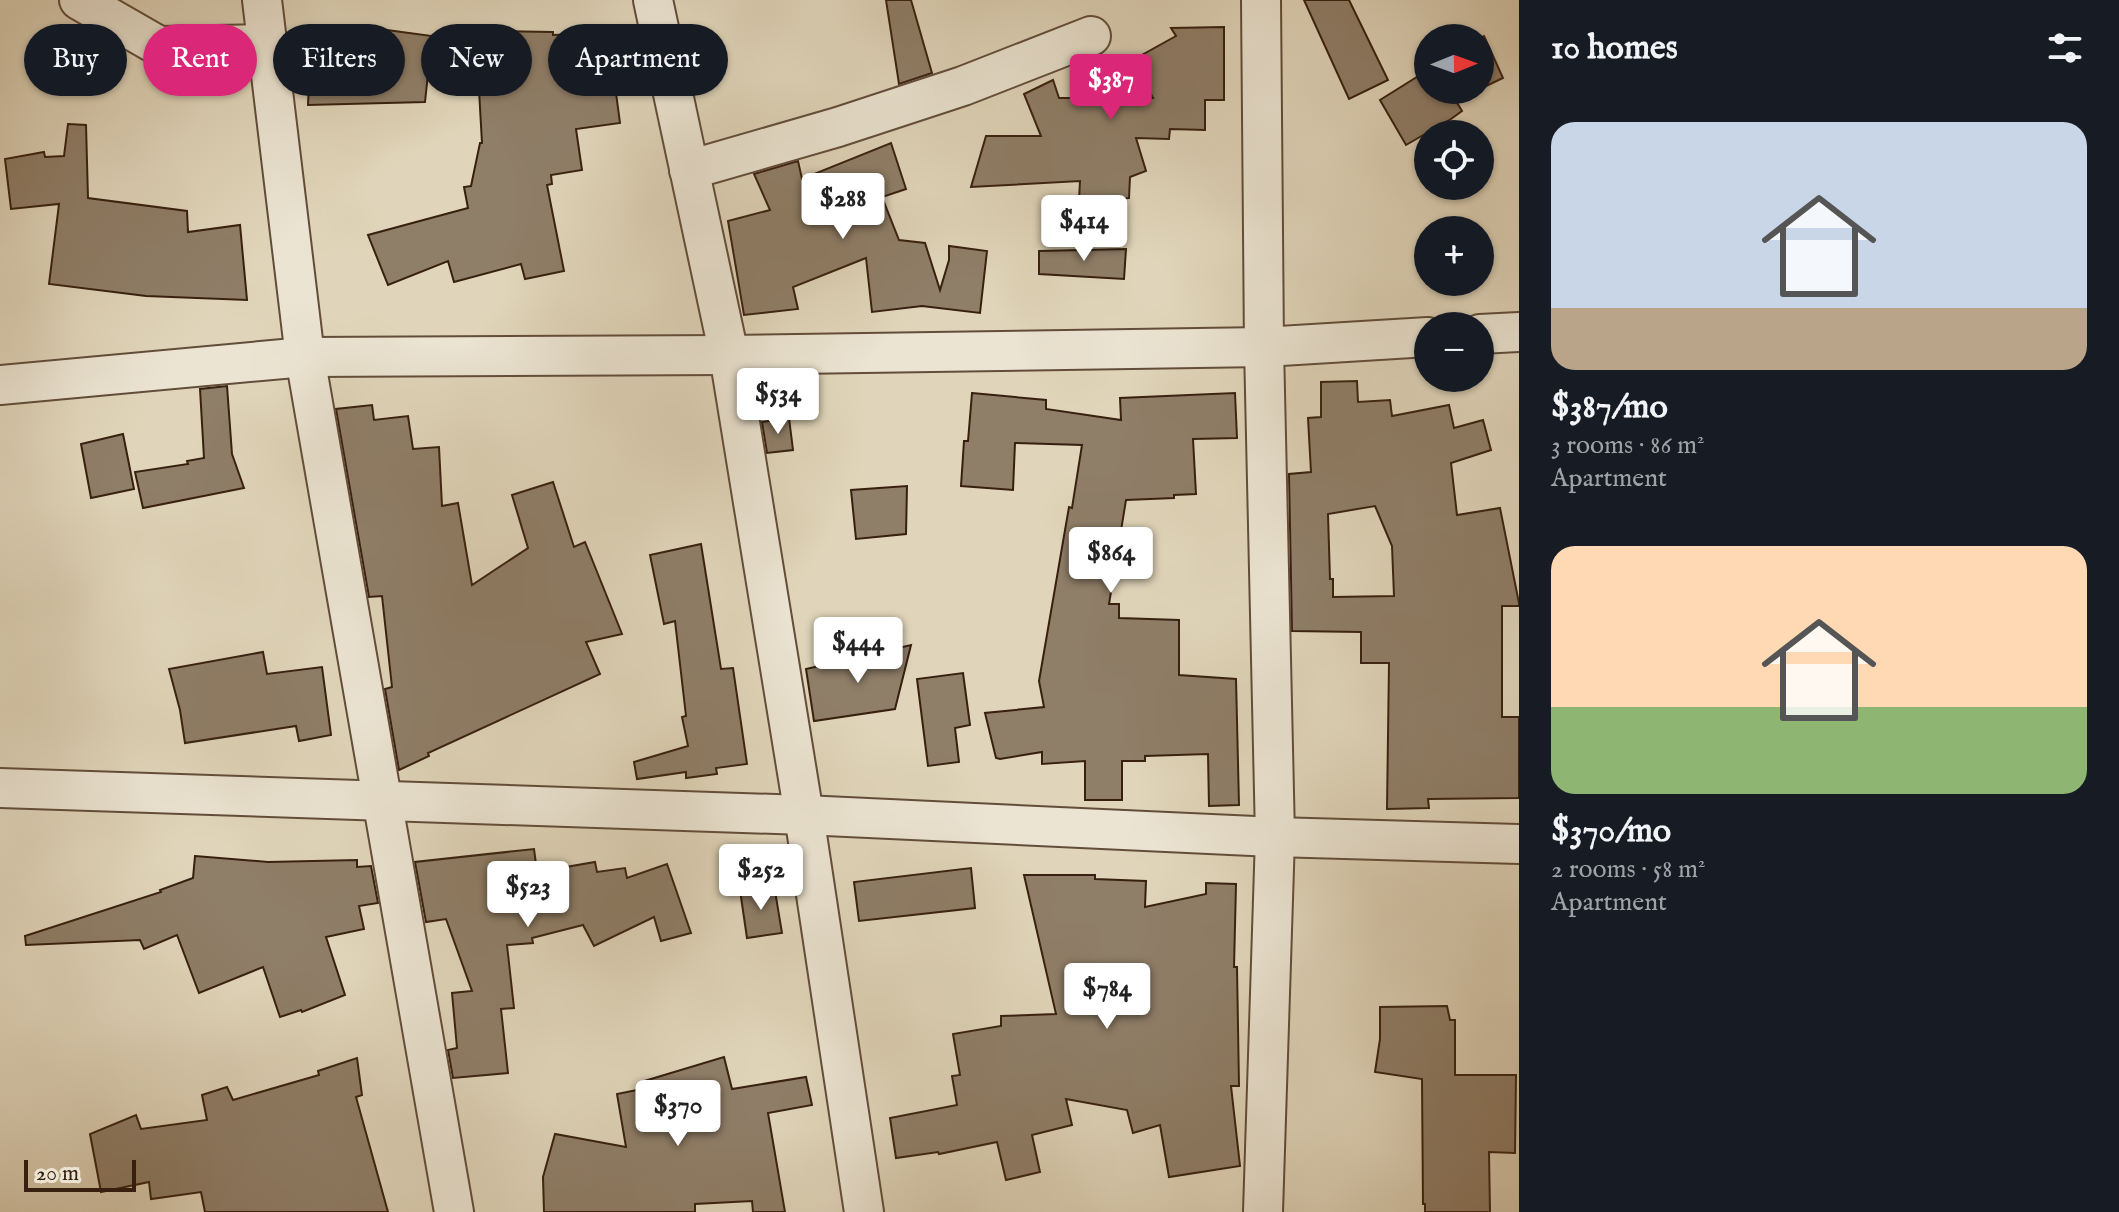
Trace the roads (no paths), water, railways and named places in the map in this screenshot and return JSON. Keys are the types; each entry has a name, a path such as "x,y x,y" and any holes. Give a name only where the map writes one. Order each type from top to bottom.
{"street":[{"path":"79,0 159,46 267,44"},
{"path":"262,0 305,357 454,1212"},
{"path":"653,0 729,355 804,815 864,1212"},
{"path":"1261,0 1264,347 1275,837 1263,1212"},
{"path":"689,170 908,104 1091,36"},
{"path":"1494,333 1519,332"},
{"path":"0,385 305,357 729,355 1264,347 1414,338"},
{"path":"0,788 804,815 1275,837 1519,844"}]}
